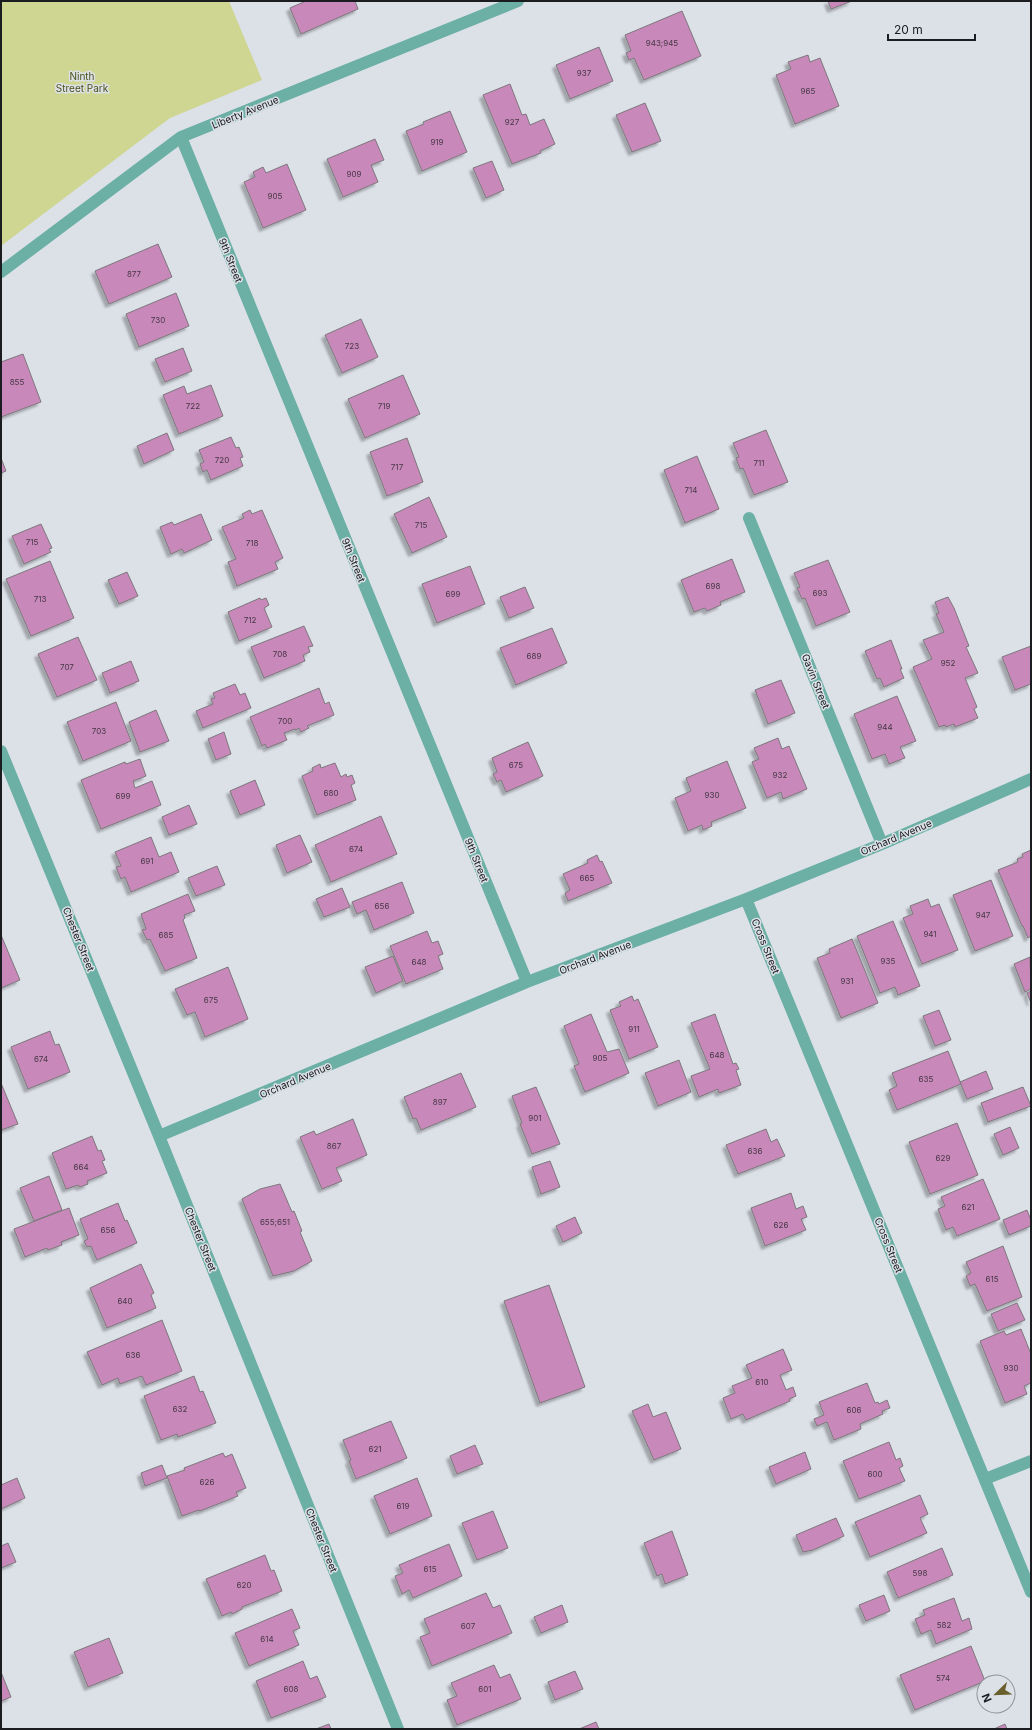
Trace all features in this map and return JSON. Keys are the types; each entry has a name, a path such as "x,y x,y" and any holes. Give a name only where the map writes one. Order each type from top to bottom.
{"street":[{"name":"Liberty Avenue","path":"1,272 181,137 518,1"},
{"name":"9th Street","path":"181,137 527,982"},
{"name":"Gavin Street","path":"749,518 882,844"},
{"name":"Chester Street","path":"1,751 159,1136 398,1729"},
{"name":"Orchard Avenue","path":"159,1136 527,982 746,899 882,844 1031,779"},
{"name":"Cross Street","path":"746,899 1031,1592"},
{"path":"985,1479 1031,1460"}],"green space":[{"name":"Ninth Street Park","path":"1,1 229,1 262,80 170,118 1,246"}],"building":[{"path":"306,1 355,1 358,9 301,34 290,8"},
{"path":"828,1 852,1 831,9"},
{"path":"682,11 701,56 644,80 634,58 629,60 626,53 631,51 625,35"},
{"path":"599,47 613,81 570,99 556,65"},
{"path":"808,55 810,62 820,58 839,106 795,124 776,75 791,69 788,62"},
{"path":"510,84 522,115 526,114 530,125 544,119 555,144 540,151 541,153 512,164 483,95"},
{"path":"645,103 661,141 632,152 616,115"},
{"path":"450,111 467,152 422,171 406,131"},
{"path":"375,139 384,160 371,165 378,182 343,197 327,159"},
{"path":"492,161 504,190 486,198 473,168"},
{"path":"287,164 306,210 263,228 244,182 255,177 253,172 263,167 266,173"},
{"path":"158,244 172,277 109,304 95,271"},
{"path":"176,293 189,326 139,347 126,314"},
{"path":"361,319 378,357 342,373 325,335"},
{"path":"183,348 192,371 165,382 155,359"},
{"path":"23,354 41,402 1,417 1,362"},
{"path":"403,375 420,414 365,438 348,399"},
{"path":"211,385 223,416 179,434 163,395 184,386 187,394"},
{"path":"766,430 788,482 754,495 743,468 740,469 736,458 739,457 733,443"},
{"path":"167,433 174,450 144,464 137,446"},
{"path":"231,437 236,448 239,447 243,457 240,458 243,466 211,480 207,470 203,472 200,464 204,462 199,450"},
{"path":"407,438 423,482 387,496 370,452"},
{"path":"697,456 719,509 685,523 664,470"},
{"path":"1,458 6,471 1,473"},
{"path":"429,497 447,537 412,553 394,514"},
{"path":"250,510 252,514 262,510 283,558 275,562 278,569 237,586 228,562 236,559 222,527 244,518 242,514"},
{"path":"201,514 212,540 184,553 182,549 171,554 160,527 172,522 174,525"},
{"path":"41,524 52,548 49,549 51,552 24,564 12,536"},
{"path":"732,559 745,592 720,602 721,605 707,611 705,608 694,612 681,580"},
{"path":"828,560 850,612 816,626 805,598 802,599 797,588 800,587 794,573"},
{"path":"50,561 74,618 31,636 6,579"},
{"path":"470,566 485,604 437,623 422,584"},
{"path":"127,572 138,596 119,604 108,580"},
{"path":"525,587 534,608 509,618 500,597"},
{"path":"948,597 969,646 966,647 978,673 965,678 977,707 974,709 978,718 955,727 954,724 946,727 945,725 939,727 913,667 932,659 923,640 944,632 936,614 939,613 935,602"},
{"path":"260,598 261,600 266,598 269,605 264,608 272,627 239,641 228,612"},
{"path":"304,626 313,646 308,647 310,652 303,655 305,661 264,678 251,647"},
{"path":"552,628 567,663 516,685 500,648"},
{"path":"78,637 97,680 57,697 38,654"},
{"path":"891,640 904,678 884,687 880,678 877,679 865,651"},
{"path":"1031,646 1031,684 1015,690 1002,657"},
{"path":"131,661 139,681 110,693 102,673"},
{"path":"781,680 795,713 768,724 755,690"},
{"path":"235,684 240,695 245,693 251,708 203,728 196,711 213,704 211,699 215,698 213,693"},
{"path":"319,688 325,704 329,702 334,715 307,726 309,728 301,732 299,728 284,733 287,740 267,748 265,744 262,746 250,717"},
{"path":"897,696 916,741 900,747 905,758 889,764 885,754 872,759 854,714"},
{"path":"116,702 131,741 83,761 67,722"},
{"path":"156,710 169,741 140,752 129,722"},
{"path":"224,732 231,754 216,760 208,739"},
{"path":"778,738 782,749 789,746 807,789 783,799 781,792 767,798 752,762 759,759 754,748"},
{"path":"528,742 543,776 506,792 501,780 497,782 493,774 497,772 492,758"},
{"path":"140,759 146,776 133,781 135,788 152,781 161,805 101,829 81,780 125,762 126,764"},
{"path":"727,761 746,808 711,822 712,826 703,830 702,825 688,831 675,798 691,791 686,778"},
{"path":"335,763 341,777 346,774 347,777 352,775 355,783 351,785 356,800 317,815 302,776 313,771 312,768 320,764 321,768"},
{"path":"255,780 265,805 240,815 230,791"},
{"path":"189,805 197,824 169,835 162,817"},
{"path":"381,816 397,854 331,882 315,845"},
{"path":"300,835 312,862 287,873 276,845"},
{"path":"151,837 159,857 171,852 179,872 131,892 125,877 121,879 116,867 121,866 115,852"},
{"path":"1031,850 1031,936 1028,938 998,870 1018,862 1017,859 1023,857 1022,854"},
{"path":"597,855 600,862 602,861 612,883 568,901 565,893 570,890 563,874 588,863 587,860"},
{"path":"217,866 225,885 196,896 188,878"},
{"path":"991,880 1013,936 975,951 953,895"},
{"path":"402,882 414,913 374,930 366,910 357,914 352,902"},
{"path":"342,888 350,907 324,917 316,899"},
{"path":"188,894 195,911 184,915 185,918 183,920 197,958 165,971 150,939 147,940 142,930 146,929 141,914"},
{"path":"928,899 931,907 939,904 958,950 922,964 903,918 913,914 910,906"},
{"path":"893,921 920,986 898,995 895,987 880,993 857,936"},
{"path":"427,931 432,943 438,941 443,954 438,956 443,969 406,984 390,946"},
{"path":"1,935 20,980 1,988"},
{"path":"852,939 878,1003 841,1018 817,958 830,953 829,949"},
{"path":"393,956 403,981 376,993 365,967"},
{"path":"1030,957 1031,989 1025,992 1014,964"},
{"path":"228,967 248,1019 205,1037 195,1012 187,1015 175,989"},
{"path":"1031,991 1031,1003 1027,993"},
{"path":"632,996 634,1001 638,999 658,1047 629,1059 610,1010 621,1006 619,1002"},
{"path":"939,1010 951,1040 935,1046 923,1016"},
{"path":"591,1014 607,1052 619,1049 629,1073 585,1092 574,1066 579,1064 564,1026"},
{"path":"715,1014 733,1064 736,1063 739,1069 736,1070 741,1085 719,1093 718,1089 699,1097 691,1076 710,1069 691,1023"},
{"path":"50,1031 55,1045 59,1044 70,1072 28,1089 11,1047"},
{"path":"948,1051 961,1084 897,1110 889,1090 897,1086 892,1073"},
{"path":"679,1060 691,1092 658,1106 645,1073"},
{"path":"986,1071 993,1089 967,1099 960,1082"},
{"path":"461,1073 476,1107 421,1130 416,1118 413,1119 404,1097"},
{"path":"1,1083 18,1124 1,1130"},
{"path":"536,1087 560,1144 532,1154 520,1124 522,1123 512,1096"},
{"path":"1023,1087 1031,1106 988,1122 981,1103"},
{"path":"353,1119 367,1155 336,1168 342,1181 322,1189 300,1137 314,1131 316,1135"},
{"path":"957,1123 978,1175 930,1194 909,1142"},
{"path":"1010,1127 1019,1148 1003,1155 994,1134"},
{"path":"766,1129 771,1142 777,1139 785,1156 738,1174 726,1145"},
{"path":"92,1136 98,1151 101,1150 105,1160 102,1161 107,1173 87,1181 88,1184 80,1187 78,1185 66,1189 52,1153"},
{"path":"550,1161 560,1187 541,1194 532,1167"},
{"path":"49,1176 62,1210 34,1221 20,1188"},
{"path":"983,1179 1000,1219 957,1236 953,1227 946,1230 938,1209 945,1206 941,1197"},
{"path":"280,1184 292,1212 294,1211 302,1231 300,1232 312,1261 294,1271 273,1276 242,1199 260,1189"},
{"path":"791,1193 796,1209 803,1206 807,1217 801,1219 806,1230 765,1246 751,1208"},
{"path":"118,1203 125,1221 127,1220 137,1243 97,1260 91,1246 87,1247 84,1241 88,1239 80,1219"},
{"path":"69,1208 79,1235 61,1242 62,1245 48,1250 47,1248 25,1257 14,1229"},
{"path":"1027,1210 1031,1220 1031,1226 1009,1235 1003,1220"},
{"path":"575,1217 582,1233 563,1242 556,1226"},
{"path":"1003,1246 1022,1297 987,1311 975,1284 970,1286 966,1276 971,1273 966,1262"},
{"path":"141,1264 154,1293 151,1295 156,1308 107,1328 90,1288"},
{"path":"549,1285 585,1387 540,1403 504,1301"},
{"path":"1017,1303 1025,1320 998,1331 991,1314"},
{"path":"162,1320 182,1371 146,1385 142,1376 120,1384 118,1378 102,1385 87,1352"},
{"path":"1021,1329 1031,1354 1031,1383 1024,1386 1027,1394 1005,1403 980,1341 1004,1331 1006,1335"},
{"path":"783,1349 792,1370 780,1375 786,1390 793,1387 796,1396 789,1399 790,1401 746,1420 743,1414 731,1419 723,1398 735,1393 732,1386 752,1378 746,1365"},
{"path":"194,1376 200,1392 203,1391 216,1423 178,1437 177,1434 161,1440 144,1396"},
{"path":"867,1383 875,1403 878,1402 879,1404 887,1400 890,1408 882,1411 883,1414 860,1424 861,1429 834,1440 827,1422 817,1426 814,1419 824,1415 819,1402"},
{"path":"648,1404 653,1417 666,1412 681,1449 654,1460 632,1411"},
{"path":"391,1421 407,1458 356,1479 349,1461 351,1460 343,1440"},
{"path":"889,1442 896,1460 900,1458 903,1466 899,1468 905,1481 859,1499 843,1461"},
{"path":"475,1445 483,1464 457,1474 450,1456"},
{"path":"805,1452 811,1469 776,1484 769,1467"},
{"path":"223,1453 225,1457 232,1454 246,1488 236,1492 238,1496 200,1511 199,1510 182,1516 167,1476 185,1470 184,1468"},
{"path":"162,1465 167,1478 145,1486 141,1473"},
{"path":"17,1478 25,1498 1,1509 1,1485"},
{"path":"417,1478 432,1516 390,1534 374,1496"},
{"path":"920,1495 928,1514 920,1518 927,1533 870,1557 855,1522"},
{"path":"493,1511 508,1548 477,1560 462,1523"},
{"path":"836,1518 844,1536 813,1550 803,1552 796,1535"},
{"path":"672,1531 688,1575 665,1584 662,1574 657,1576 644,1543"},
{"path":"8,1543 16,1562 1,1568 1,1546"},
{"path":"449,1544 462,1576 413,1598 409,1590 402,1594 395,1576 403,1573 399,1565"},
{"path":"942,1548 953,1575 898,1598 887,1572"},
{"path":"265,1555 271,1571 274,1570 282,1591 242,1607 242,1609 232,1614 231,1612 222,1616 206,1579"},
{"path":"486,1593 493,1608 500,1605 512,1633 432,1666 420,1637 430,1633 424,1619"},
{"path":"884,1595 890,1611 866,1621 859,1605"},
{"path":"954,1598 962,1621 969,1618 972,1629 936,1644 931,1630 921,1634 915,1619 925,1615 923,1610"},
{"path":"562,1605 568,1622 541,1633 534,1617"},
{"path":"292,1609 300,1628 293,1631 299,1645 249,1666 235,1633"},
{"path":"109,1638 123,1673 88,1687 74,1652"},
{"path":"971,1646 982,1674 976,1674 976,1685 915,1710 900,1675"},
{"path":"303,1661 310,1679 317,1676 326,1697 271,1718 256,1681"},
{"path":"494,1665 500,1678 510,1674 521,1699 457,1725 447,1700 457,1696 451,1683"},
{"path":"575,1671 583,1689 555,1700 548,1682"},
{"path":"1,1672 11,1697 1,1701"},
{"path":"596,1722 599,1729 579,1729"},
{"path":"329,1724 331,1729 316,1729"},
{"path":"1005,1724 1007,1729 994,1729"}]}
